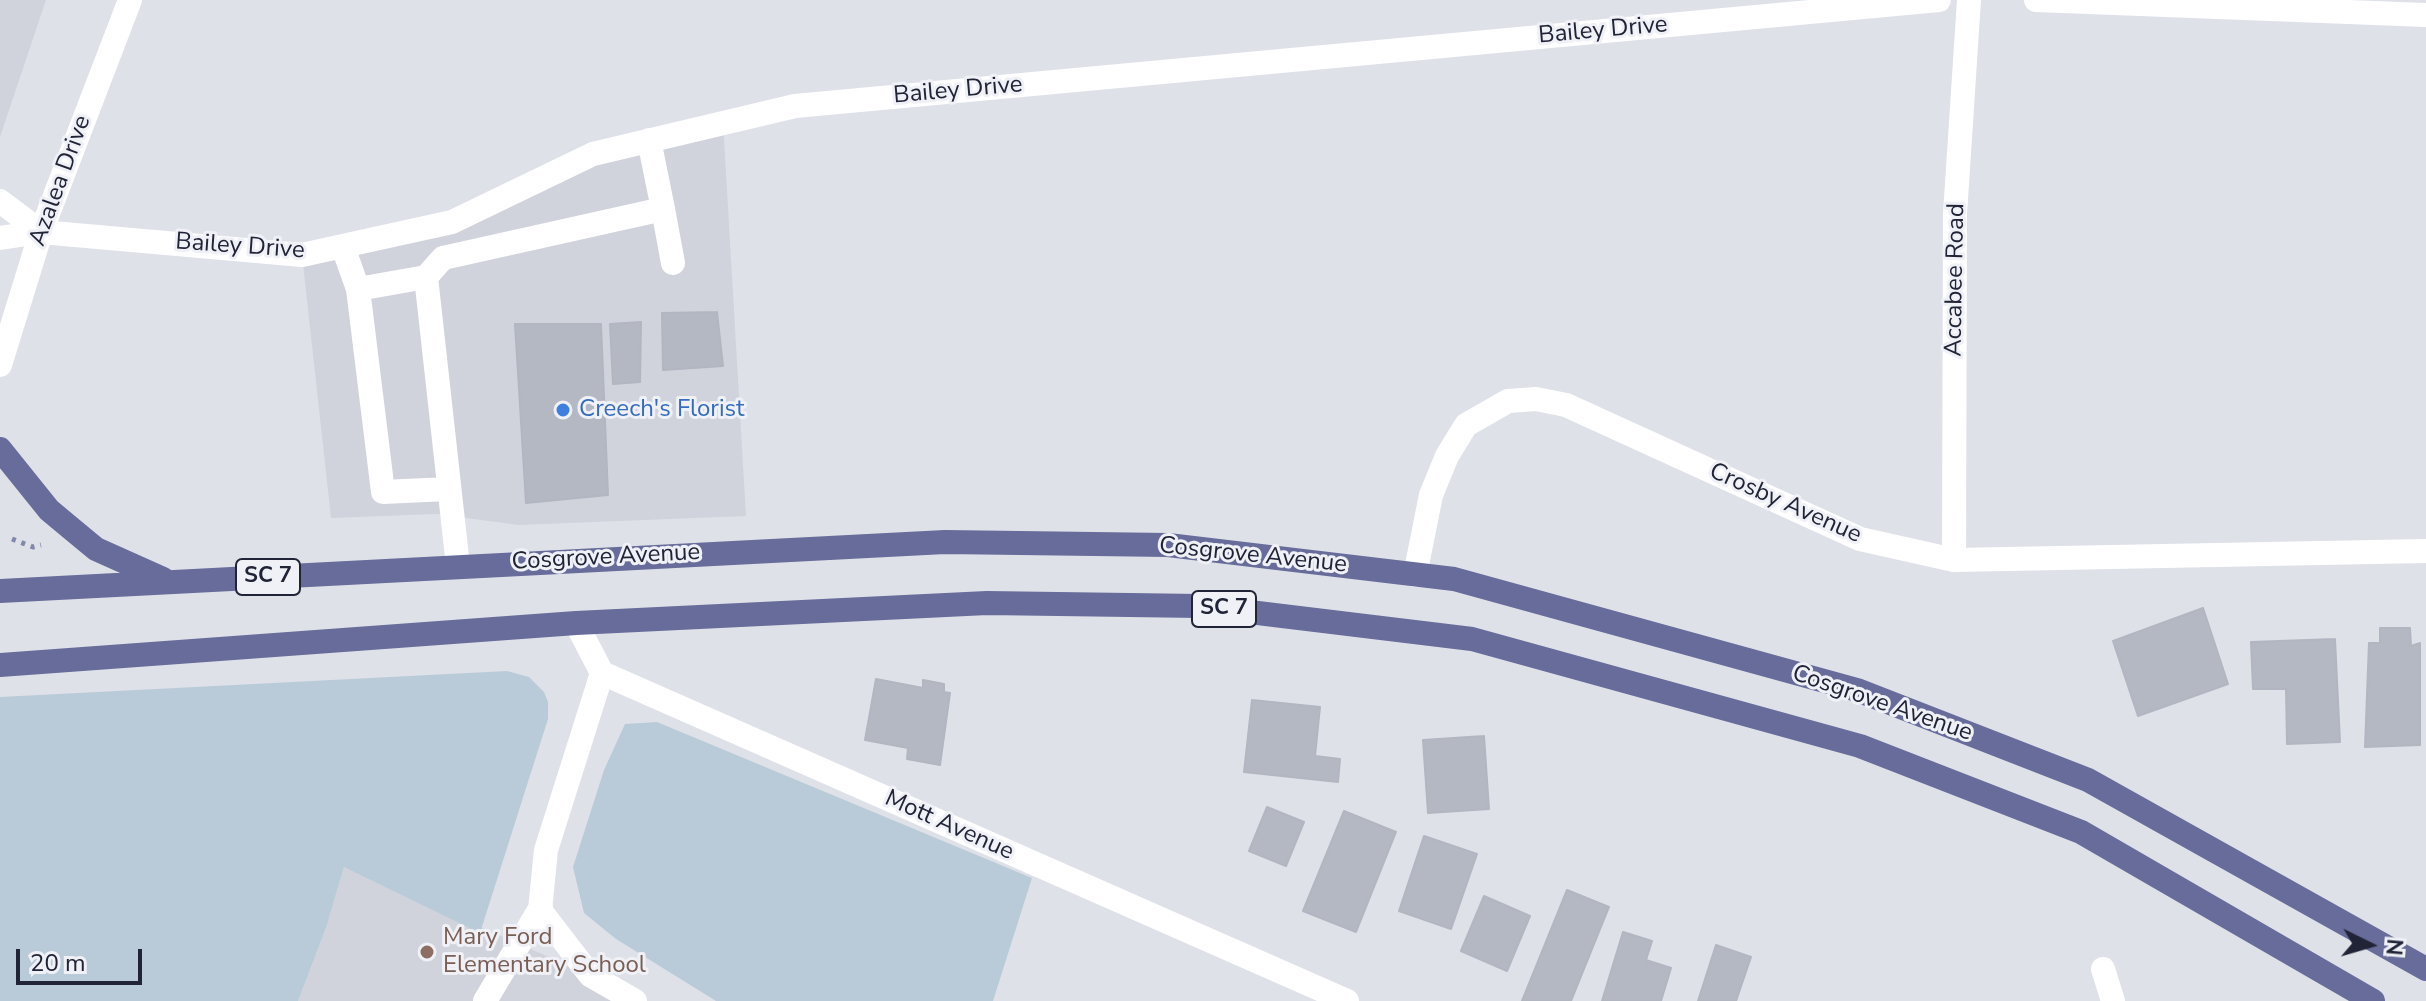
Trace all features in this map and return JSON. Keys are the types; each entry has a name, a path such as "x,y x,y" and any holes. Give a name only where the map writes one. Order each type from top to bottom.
{"main road":[{"path":"0,449 49,510 96,549 169,582"},
{"name":"Cosgrove Avenue","path":"0,591 945,542 1168,545 1454,579 1857,690 2088,780 2426,969"},
{"name":"Cosgrove Avenue","path":"0,665 576,623 987,603 1185,606 1472,639 1860,746 2081,832 2373,1001"}],"street":[{"name":"Azalea Drive","path":"0,365 41,232 130,0"},
{"name":"Bailey Drive","path":"0,238 41,232 302,255 452,222 593,154 795,106 1939,0"},
{"name":"Accabee Road","path":"1954,560 1955,214 1969,0"},
{"path":"2036,0 2426,15"},
{"path":"649,140 673,263"},
{"path":"0,201 41,232"},
{"path":"358,289 426,277 443,258 663,209"},
{"path":"343,247 358,289 383,492 448,489"},
{"path":"426,277 458,566"},
{"name":"Crosby Avenue","path":"1415,575 1431,495 1447,456 1466,425 1508,401 1536,399 1566,405 1860,539 1954,560 2426,551"},
{"path":"576,623 602,673 546,850 540,910 590,975 635,1001"},
{"name":"Mott Avenue","path":"602,673 1347,1001"},
{"path":"485,1001 541,907"},
{"path":"2103,969 2113,1001"}],"path":[{"path":"12,539 33,547 49,542"}],"shaded area":[{"path":"0,0 46,0 0,137"},
{"path":"723,122 746,516 519,525 436,514 331,518 302,255 452,222 593,154"},
{"path":"507,671 529,677 544,692 548,702 548,719 480,933 344,867 326,928 298,1001 0,1001 0,697"},
{"path":"657,722 1032,878 993,1001 716,1001 616,939 584,913 573,867 604,770 625,724"},
{"name":"Mary Ford Elementary School","path":"344,867 590,975 635,1001 298,1001 326,928"}],"building":[{"path":"717,312 723,366 663,370 662,313"},
{"path":"641,322 640,382 613,384 610,324"},
{"name":"Creech's Florist","path":"515,324 601,324 608,495 526,503"},
{"path":"2203,608 2228,684 2138,716 2113,641"},
{"path":"2380,628 2410,628 2411,646 2420,643 2420,745 2365,747 2369,643 2380,643"},
{"path":"2335,639 2340,742 2287,744 2286,689 2253,689 2251,642"},
{"path":"876,679 923,688 923,680 944,684 944,692 950,693 940,765 907,759 908,748 865,740"},
{"path":"1252,700 1320,707 1315,756 1340,759 1338,782 1244,772"},
{"path":"1484,736 1489,809 1428,813 1423,740"},
{"path":"1267,807 1304,822 1286,866 1249,851"},
{"path":"1344,811 1396,832 1356,932 1303,911"},
{"path":"1424,836 1477,854 1451,929 1399,911"},
{"path":"1567,890 1609,907 1571,1001 1522,1001"},
{"path":"1484,896 1530,916 1507,971 1461,951"},
{"path":"1623,932 1652,941 1646,960 1671,968 1661,1001 1602,1001"},
{"path":"1716,945 1751,957 1736,1001 1698,1001"}],"place":[{"name":"Creech's Florist","path":"563,410"},
{"name":"Mary Ford Elementary School","path":"427,952"}]}
